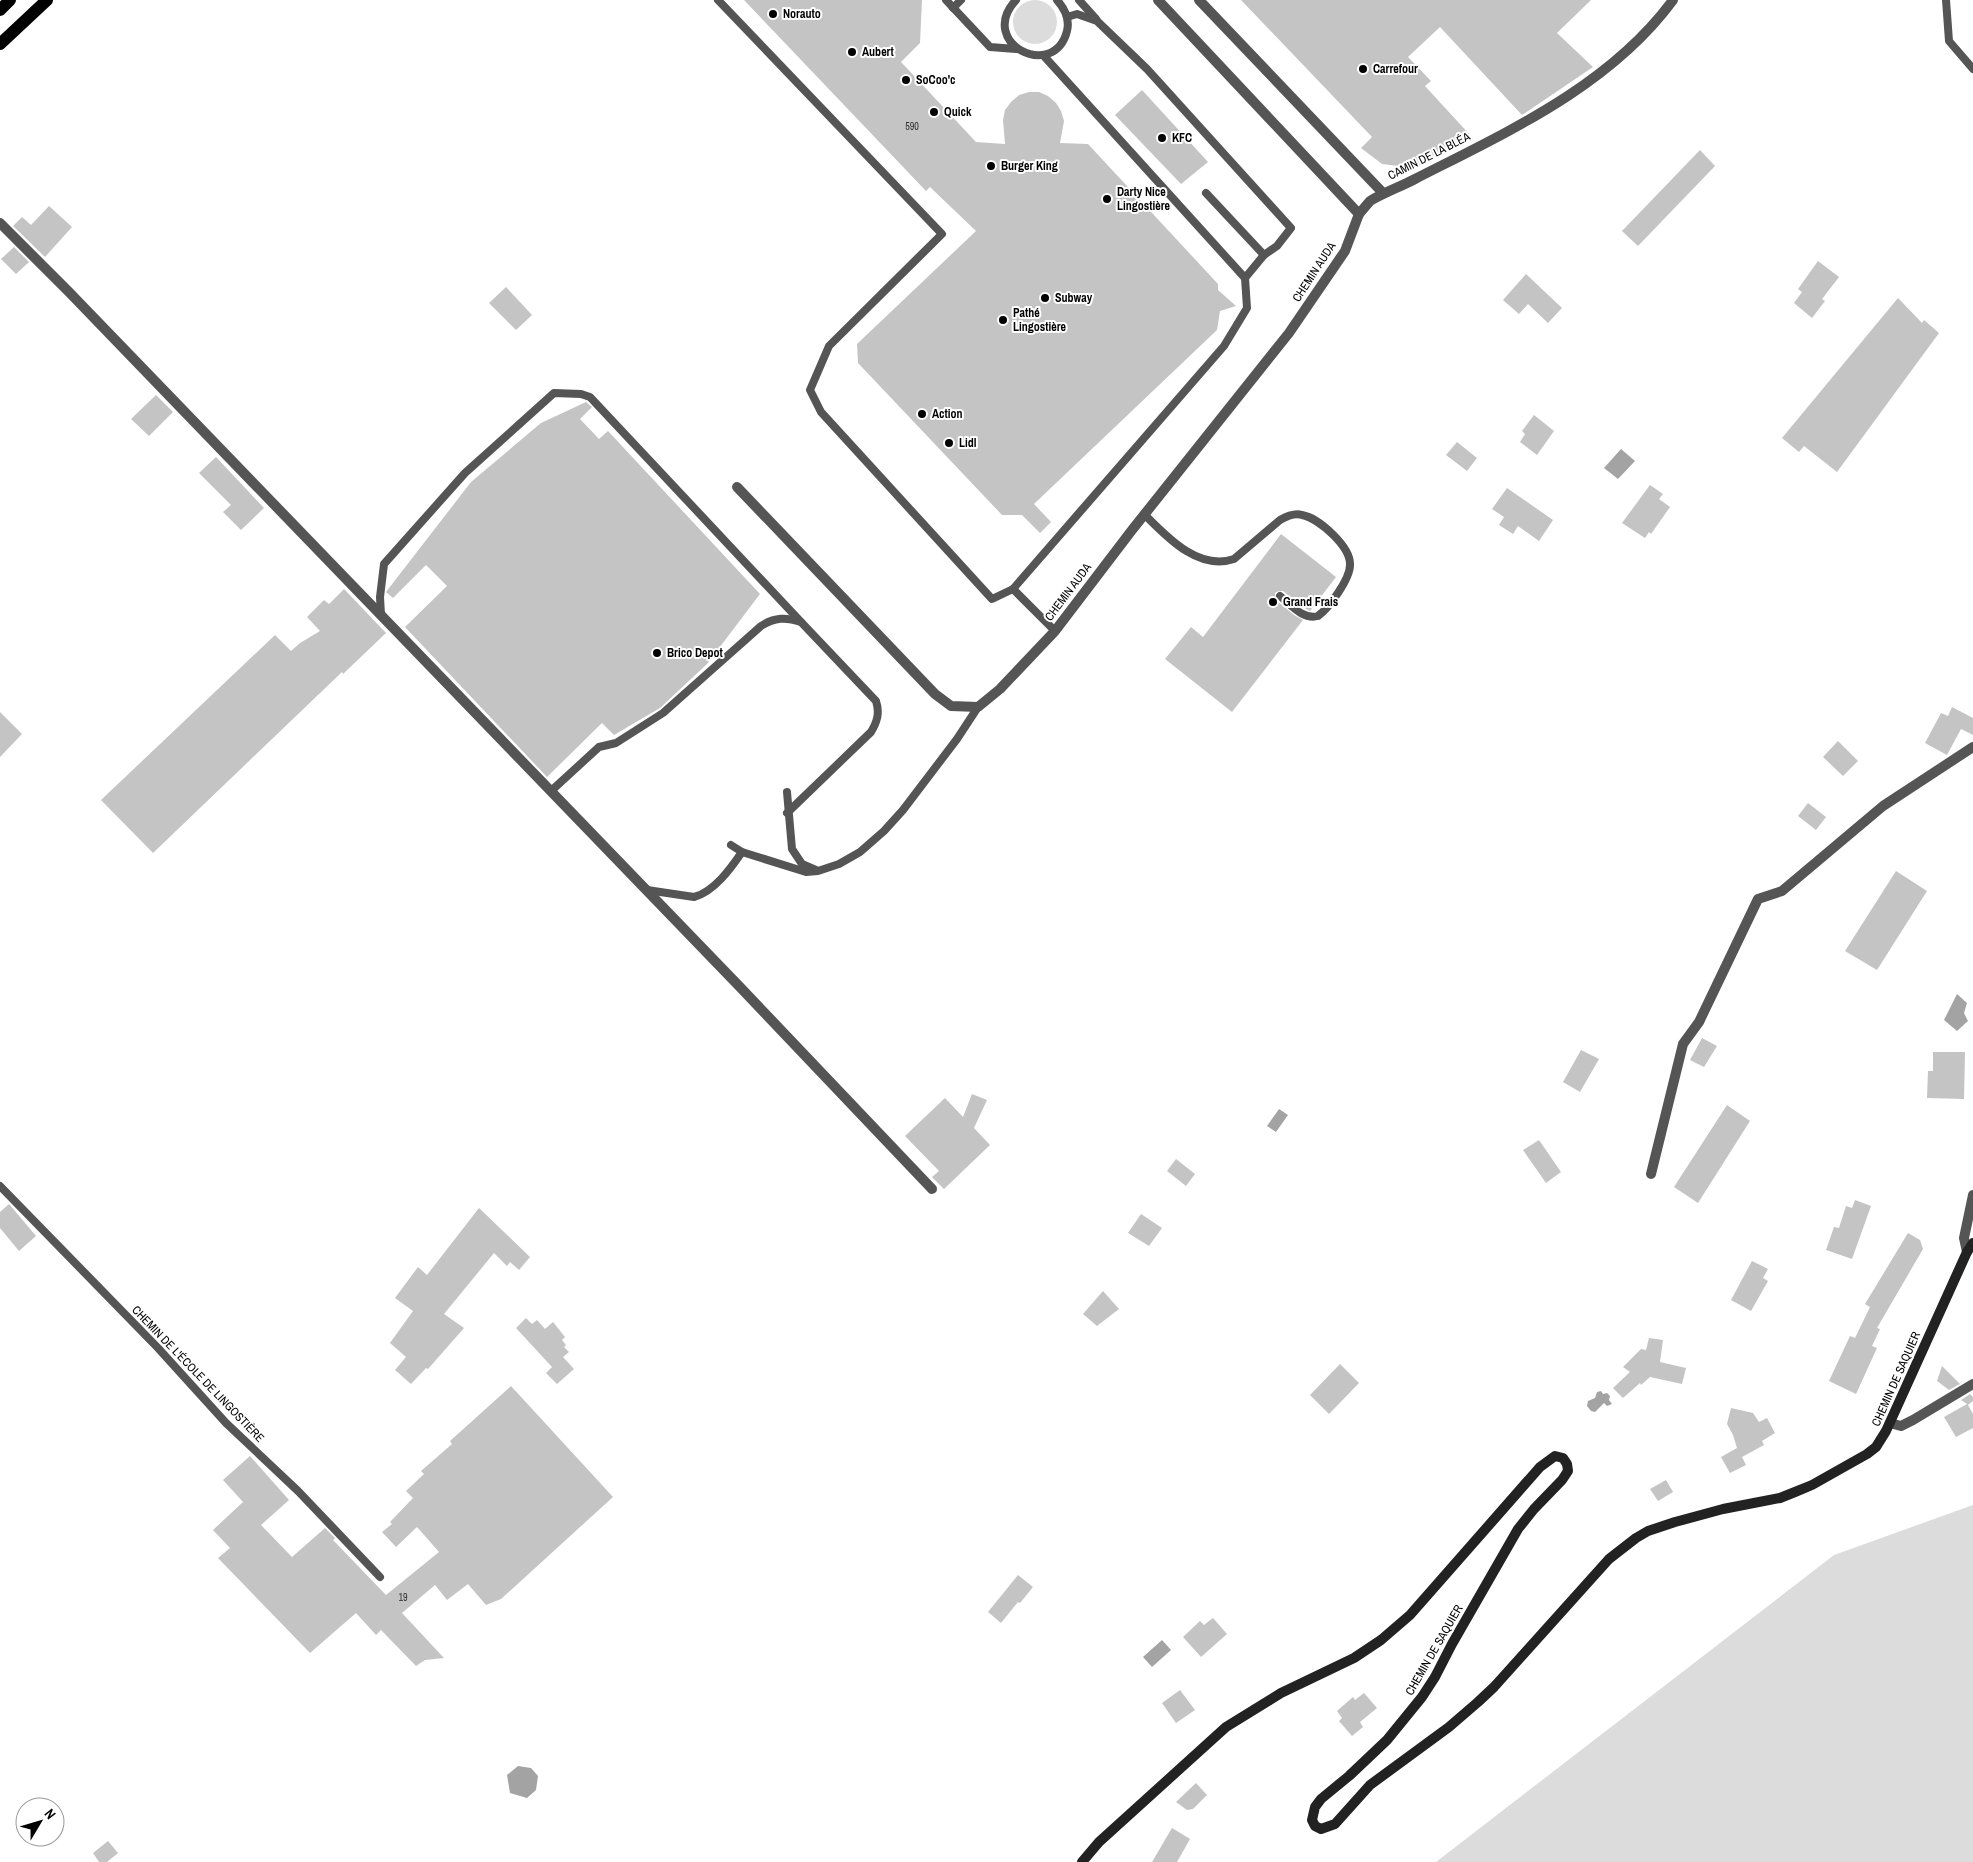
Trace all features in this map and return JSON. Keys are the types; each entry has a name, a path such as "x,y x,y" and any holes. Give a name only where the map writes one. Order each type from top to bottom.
{"main road":[{"path":"0,10 10,0"},
{"path":"0,44 47,0"}],"street":[{"path":"1158,0 1359,214 1370,200 1383,193"},
{"name":"CAMIN DE LA BLÉA","path":"1199,0 1383,193 1546,111 1590,81 1630,47 1662,15 1673,0"},
{"name":"CHEMIN AUDA","path":"978,707 1000,689 1054,631 1144,514 1289,333 1345,251 1359,214"},
{"path":"0,223 647,890 932,1189"},
{"path":"738,487 935,694 951,706 978,707"},
{"path":"1651,1174 1683,1044 1699,1022 1758,899 1782,891 1883,806 1973,747"},
{"path":"1967,1252 1964,1238 1973,1195"},
{"name":"CHEMIN DE SAQUIER","path":"1082,1862 1098,1842 1226,1727 1281,1693 1354,1658 1382,1640 1410,1616 1523,1484 1550,1458 1560,1457 1567,1464 1568,1471 1562,1480 1534,1508 1518,1529 1435,1677 1406,1718 1387,1740 1349,1776 1321,1798 1315,1806 1312,1820 1315,1826 1321,1829 1335,1824 1370,1785 1449,1727 1478,1702 1494,1687 1609,1559 1636,1538 1675,1522 1723,1509 1780,1498 1812,1485 1868,1454 1882,1438 1890,1423 1973,1242"},
{"path":"1890,1423 1902,1426 1973,1384"}],"lane":[{"path":"718,0 942,234 829,346 810,390 821,412 992,599 1014,589 1224,346 1247,308 1245,278 1042,55"},
{"path":"946,0 990,47 1016,49 1026,54 1042,55 1052,52 1066,37 1067,17 1063,6 1057,0"},
{"path":"953,8 961,0"},
{"path":"1016,0 1006,15 1005,24 1006,34 1016,49"},
{"path":"1079,0 1097,21 1147,69 1291,228 1277,246 1264,255 1245,278"},
{"path":"1946,0 1949,41 1973,69"},
{"path":"1067,17 1077,14 1097,21"},
{"path":"1206,193 1264,255"},
{"path":"381,615 380,597 384,564 465,473 554,393 581,394 590,398 876,702 878,716 871,732 787,813"},
{"path":"1144,514 1188,552 1205,560 1217,562 1226,562 1234,559 1285,517 1301,514 1311,517 1334,536 1348,554 1350,565 1346,578 1323,613 1318,616 1309,617 1303,614 1280,596"},
{"path":"1014,589 1054,631"},
{"path":"551,791 600,747 616,743 663,713 761,626 779,618 802,622"},
{"path":"731,846 742,852 806,872 818,871 839,864 860,852 884,831 923,784 957,739 978,707"},
{"path":"787,792 790,840 794,854 802,864 818,871"},
{"path":"647,890 694,897 701,895 707,892 732,866 742,852"},
{"name":"CHEMIN DE L'ÉCOLE DE LINGOSTIÈRE","path":"0,1186 158,1348 226,1423 298,1491 380,1577"}],"shaded area":[{"path":"1039,0 1051,6 1056,13 1056,31 1051,38 1044,43 1031,44 1023,41 1016,34 1013,18 1016,10 1023,3"},
{"path":"1621,449 1635,461 1618,479 1604,468"},
{"path":"1957,994 1967,1003 1964,1013 1968,1021 1957,1031 1944,1020"},
{"path":"1279,1109 1288,1115 1276,1132 1267,1126"},
{"path":"1601,1391 1603,1394 1607,1393 1610,1396 1609,1400 1612,1404 1607,1406 1604,1403 1595,1412 1591,1411 1587,1406 1588,1401 1595,1398 1597,1392"},
{"path":"1973,1505 1973,1862 1436,1862 1834,1555"},
{"path":"1162,1640 1171,1650 1152,1667 1143,1657"},
{"path":"518,1766 531,1768 538,1776 536,1790 527,1798 510,1793 507,1775"}],"building":[{"path":"744,0 922,0 920,43 901,62 976,142 1005,144 1003,120 1005,110 1011,102 1019,95 1029,92 1039,92 1048,96 1056,103 1064,121 1060,143 1088,144 1218,284 1218,290 1236,306 1220,311 1217,330 1034,504 1051,522 1040,533 1022,515 1002,515 858,363 857,344 976,231 930,187 926,191"},
{"name":"Carrefour","path":"1241,0 1591,0 1557,33 1593,67 1522,115 1440,27 1408,57 1431,81 1425,86 1470,135 1449,150 1414,168 1382,164 1361,148 1372,137"},
{"name":"KFC","path":"1142,90 1208,162 1181,184 1115,115"},
{"path":"1700,150 1715,166 1638,246 1622,231"},
{"path":"49,206 72,227 45,257 13,226 22,217 31,225"},
{"path":"14,247 29,262 16,274 1,259"},
{"path":"1818,261 1839,277 1822,299 1825,301 1812,318 1794,303 1802,292 1798,289"},
{"path":"1526,274 1562,308 1548,323 1528,304 1519,314 1503,300"},
{"path":"506,287 532,315 516,330 489,303"},
{"path":"1898,298 1922,323 1924,320 1939,333 1837,472 1804,446 1799,452 1782,438"},
{"path":"156,395 173,412 149,436 131,419"},
{"path":"586,402 592,407 580,419 599,439 608,431 760,594 707,664 660,708 614,735 602,723 547,777 405,627 447,586 426,565 393,598 386,592 471,482 541,423"},
{"path":"1534,415 1554,431 1537,455 1520,442 1525,434 1522,431"},
{"path":"1457,442 1477,458 1467,471 1446,455"},
{"path":"216,457 264,508 241,530 223,512 231,505 199,473"},
{"path":"1650,485 1663,494 1659,499 1670,507 1651,534 1649,532 1645,538 1622,523"},
{"path":"1507,488 1553,520 1539,541 1518,526 1513,534 1499,525 1504,517 1492,509"},
{"name":"Grand Frais","path":"1281,534 1336,577 1310,611 1283,591 1275,593 1276,600 1303,620 1232,712 1165,659 1191,627 1203,637"},
{"path":"344,589 386,633 343,674 342,672 153,853 101,800 275,635 291,651 320,631 307,617 324,600 329,604"},
{"path":"1952,707 1973,718 1973,735 1961,729 1947,755 1925,743 1941,713 1948,716"},
{"path":"0,712 22,734 0,757"},
{"path":"1838,741 1858,761 1843,776 1823,757"},
{"path":"1808,803 1826,817 1816,830 1798,816"},
{"path":"1896,871 1927,891 1877,970 1845,951"},
{"path":"1702,1038 1717,1046 1704,1067 1690,1060"},
{"path":"1581,1050 1599,1059 1580,1092 1563,1082"},
{"path":"1933,1052 1965,1052 1964,1099 1927,1098 1928,1071 1933,1071"},
{"path":"972,1094 987,1100 974,1128 990,1145 944,1189 932,1177 939,1171 905,1136 945,1098 963,1117"},
{"path":"1727,1105 1750,1121 1698,1203 1674,1187"},
{"path":"1539,1140 1561,1172 1546,1183 1523,1150"},
{"path":"1176,1159 1195,1174 1186,1186 1167,1171"},
{"path":"1855,1200 1871,1206 1852,1259 1826,1250 1834,1227 1839,1228 1846,1206 1852,1208"},
{"path":"9,1204 36,1236 19,1251 0,1228 0,1212"},
{"path":"479,1208 530,1257 519,1270 510,1262 507,1266 494,1253 444,1314 464,1328 428,1369 426,1368 411,1384 395,1370 406,1357 390,1343 413,1311 395,1298 418,1267 427,1275"},
{"path":"1141,1214 1162,1228 1149,1246 1128,1233"},
{"path":"1908,1233 1920,1240 1923,1249 1877,1328 1880,1329 1872,1346 1877,1348 1856,1394 1829,1381 1850,1336 1855,1338 1870,1307 1865,1304"},
{"path":"1752,1261 1768,1269 1763,1278 1768,1281 1751,1311 1731,1300"},
{"path":"1103,1291 1119,1309 1097,1326 1083,1314"},
{"path":"526,1318 532,1324 537,1320 545,1329 553,1322 565,1337 562,1340 566,1345 564,1347 569,1352 563,1357 574,1369 557,1384 546,1373 552,1367 516,1328"},
{"path":"1649,1338 1663,1340 1660,1362 1686,1368 1682,1384 1650,1377 1623,1398 1613,1388 1630,1372 1623,1367 1641,1349 1646,1350"},
{"path":"1340,1364 1359,1383 1329,1414 1310,1395"},
{"path":"1942,1366 1960,1384 1949,1390 1937,1381"},
{"path":"511,1386 613,1497 501,1599 486,1605 468,1584 447,1600 435,1585 402,1613 444,1658 425,1660 416,1666 381,1630 376,1635 356,1613 310,1653 218,1558 230,1548 213,1530 243,1502 223,1480 250,1456 289,1500 261,1525 292,1557 325,1528 335,1538 333,1540 386,1595 439,1552 417,1527 396,1547 382,1532 392,1524 390,1522 413,1498 406,1491 424,1474 421,1471 452,1444 450,1441"},
{"path":"1970,1394 1973,1397 1973,1401 1968,1405 1973,1414 1973,1428 1956,1437 1944,1417 1967,1404 1961,1400"},
{"path":"1731,1408 1753,1413 1759,1422 1767,1418 1775,1433 1762,1441 1764,1445 1742,1457 1746,1465 1730,1473 1721,1457 1737,1448 1727,1424"},
{"path":"1666,1480 1673,1492 1658,1501 1650,1489"},
{"path":"1018,1575 1033,1587 1001,1623 988,1612"},
{"path":"1213,1618 1227,1634 1201,1657 1183,1637 1200,1621 1204,1625"},
{"path":"1180,1690 1195,1710 1176,1723 1162,1703"},
{"path":"1364,1693 1377,1708 1360,1722 1363,1727 1352,1736 1339,1721 1342,1718 1337,1711 1353,1697 1355,1700"},
{"path":"1196,1783 1207,1795 1193,1809 1187,1810 1176,1802"},
{"path":"1172,1828 1190,1839 1177,1862 1152,1862"},
{"path":"108,1841 118,1853 107,1862 99,1862 93,1853"}],"place":[{"name":"Norauto","path":"773,14"},
{"name":"Aubert","path":"852,52"},
{"name":"Carrefour","path":"1363,69"},
{"name":"SoCoo'c","path":"906,80"},
{"name":"Quick","path":"934,112"},
{"name":"KFC","path":"1162,138"},
{"name":"Burger King","path":"991,166"},
{"name":"Darty Nice Lingostière","path":"1107,199"},
{"name":"Subway","path":"1045,298"},
{"name":"Pathé Lingostière","path":"1003,320"},
{"name":"Action","path":"922,414"},
{"name":"Lidl","path":"949,443"},
{"name":"Grand Frais","path":"1273,602"},
{"name":"Brico Depot","path":"657,653"}]}
